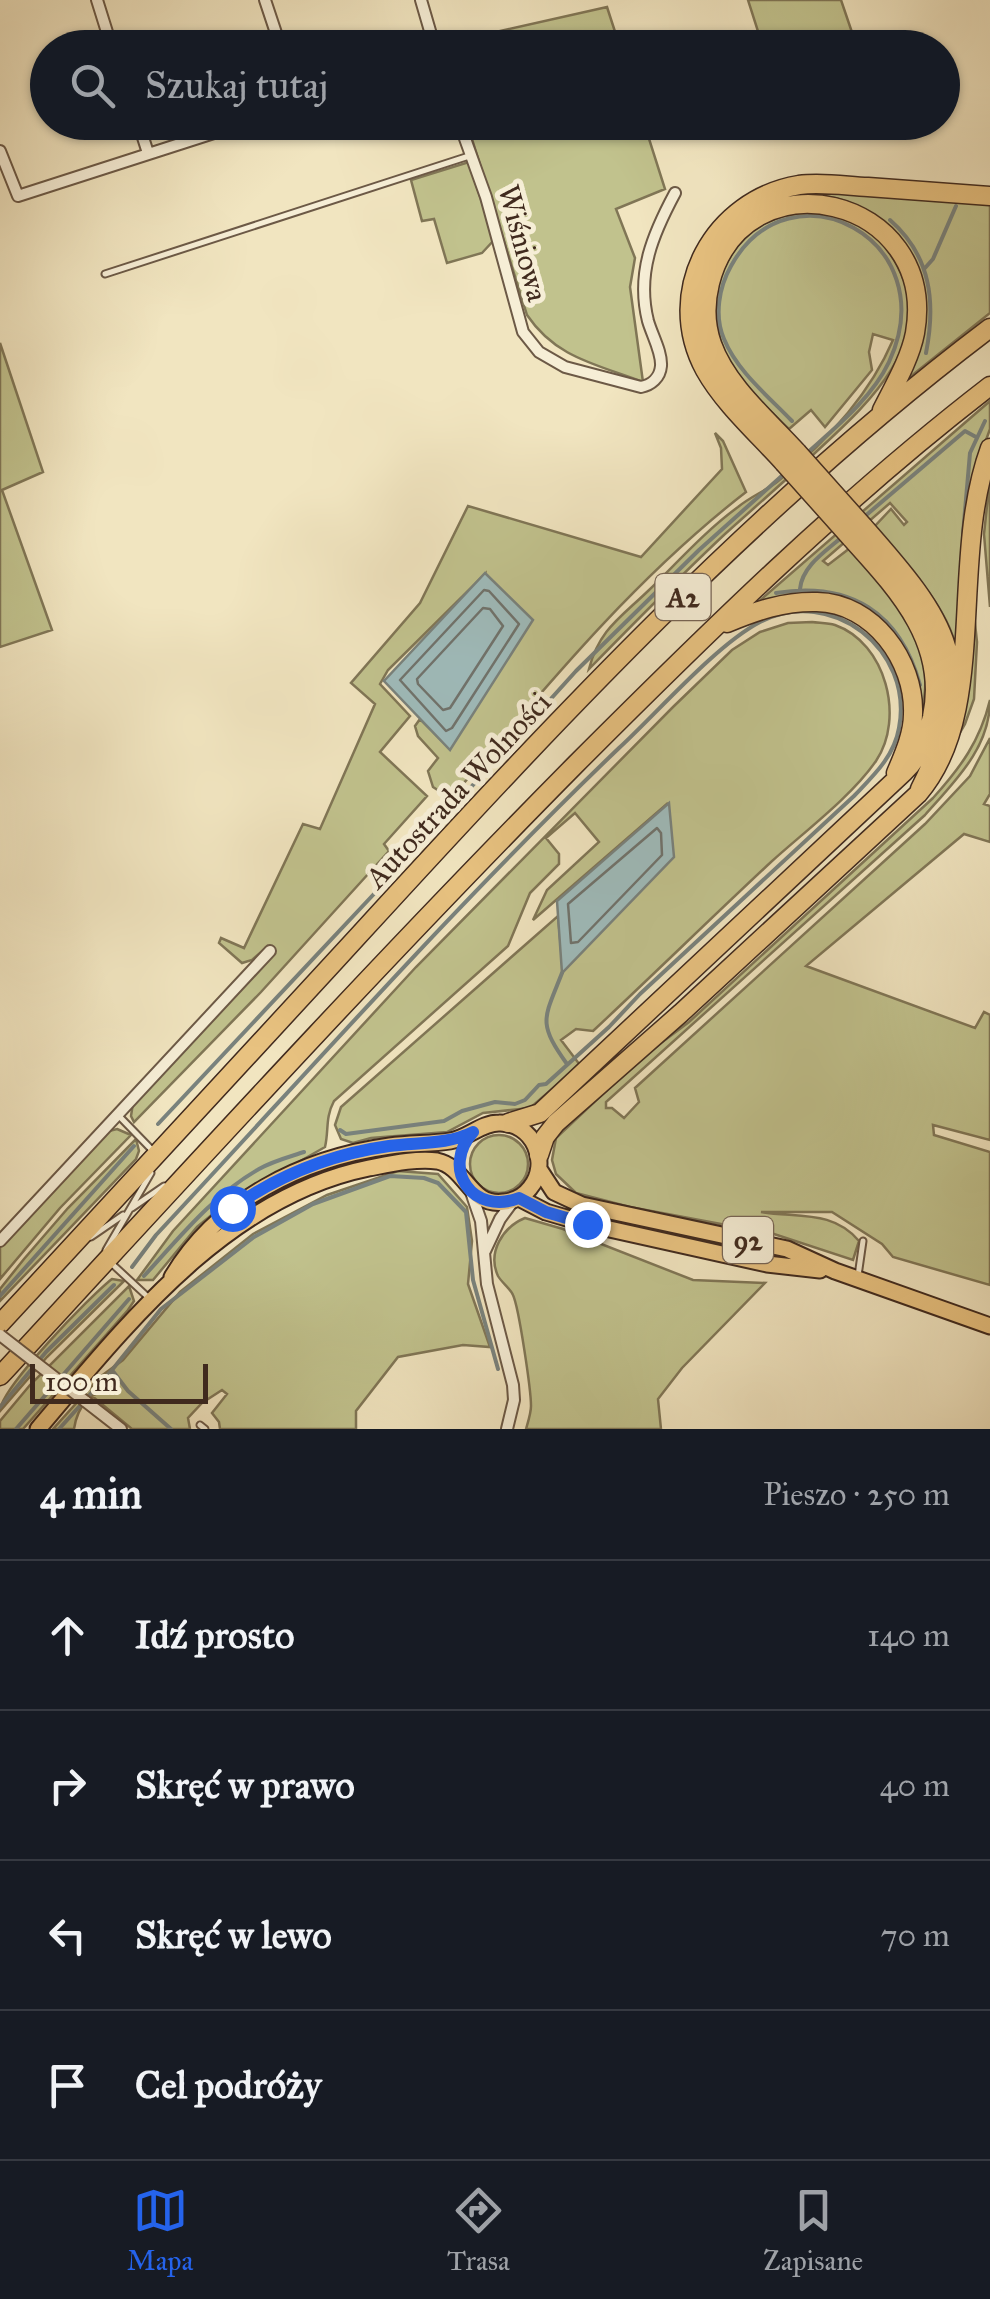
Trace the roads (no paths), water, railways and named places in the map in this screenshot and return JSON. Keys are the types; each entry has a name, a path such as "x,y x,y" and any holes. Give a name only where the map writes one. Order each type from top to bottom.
{"highway":[{"path":"918,794 941,748 949,717 952,684 947,650 935,616 922,595 717,388 698,354 688,310 690,288 698,264 721,226 752,201 800,185 990,196"},
{"path":"790,458 722,366 708,327 708,290 718,261 740,232 759,217 794,204 836,206 876,225 903,255 916,285 914,336 880,415"},
{"name":"Autostrada Wolności","path":"0,1324 495,788 738,542 880,415 990,328"},
{"name":"Autostrada Wolności","path":"0,1376 424,917 845,506 990,386"},
{"path":"984,640 976,535 980,485 990,448"},
{"path":"508,1124 540,1113 910,766 926,736 935,696 934,666 910,606 857,532"},
{"path":"717,627 775,605 821,601 864,618 880,630 902,660 913,696 910,734 894,780"},
{"path":"539,1162 545,1138 556,1123 946,772 968,735"}],"main road":[{"name":"92","path":"38,1429 172,1277 208,1228 251,1194 306,1166 390,1146 452,1141 489,1124 508,1124 528,1134 554,1192 582,1205 787,1249 835,1271 990,1326"},
{"path":"466,1184 462,1148 473,1132"},
{"name":"92","path":"172,1277 260,1213 291,1196 339,1176 392,1164 434,1161 450,1167 490,1202 516,1199 546,1212 654,1240 766,1264 835,1271"},
{"path":"516,1199 530,1189 539,1162"}],"street":[{"path":"97,0 106,30"},
{"path":"265,0 275,30"},
{"path":"421,0 430,30"},
{"path":"144,140 148,153"},
{"path":"0,150 18,196 190,140"},
{"name":"Wiśniowa","path":"465,140 486,197 523,332 539,352 565,367 631,386 648,386 660,373 662,363 647,317 646,265 656,227 675,193"},
{"path":"0,1241 270,950"},
{"path":"466,1184 482,1221 486,1284 513,1386 507,1429"},
{"path":"485,1252 500,1219 516,1199"},
{"path":"0,1335 122,1429"}],"lane":[{"path":"104,274 470,156"},
{"path":"117,1114 157,1154"},
{"path":"87,1282 170,1140"},
{"path":"60,1258 196,1164"},
{"path":"857,1278 863,1241"},
{"path":"108,1260 151,1300"}],"water":[{"path":"485,573 533,620 450,750 384,681"},
{"path":"669,803 674,857 562,973 557,901"}],"waterway":[{"path":"925,268 933,259 956,206"},
{"path":"792,421 754,383 730,351 721,330 719,302 731,266 757,234 789,219 822,217 854,228 880,249 897,280 901,318 889,362 873,388 807,453"},
{"path":"890,220 914,249 927,281 930,316 926,353"},
{"path":"963,534 970,453 985,421"},
{"path":"864,517 965,431 976,437"},
{"path":"158,1124 576,671 699,550 785,473"},
{"path":"800,589 810,566 842,537"},
{"path":"776,593 827,592 869,608 900,639 920,685"},
{"path":"132,1267 156,1235 442,927 725,646 760,622 787,613 814,612 840,619 881,650 894,673 900,700 899,728 882,765 854,796 546,1084 515,1104 495,1102 462,1111 444,1121 346,1134 340,1130"},
{"path":"562,973 546,1020 551,1039 567,1064"},
{"path":"0,1296 134,1146"},
{"path":"144,1276 227,1191 264,1166 304,1152"},
{"path":"59,1429 161,1309 254,1237 313,1204 390,1176 438,1183 466,1212 473,1280 498,1369"},
{"path":"0,1407 46,1352 114,1285"},
{"path":"16,1429 129,1299"},
{"path":"112,1370 128,1391 171,1429"}]}
